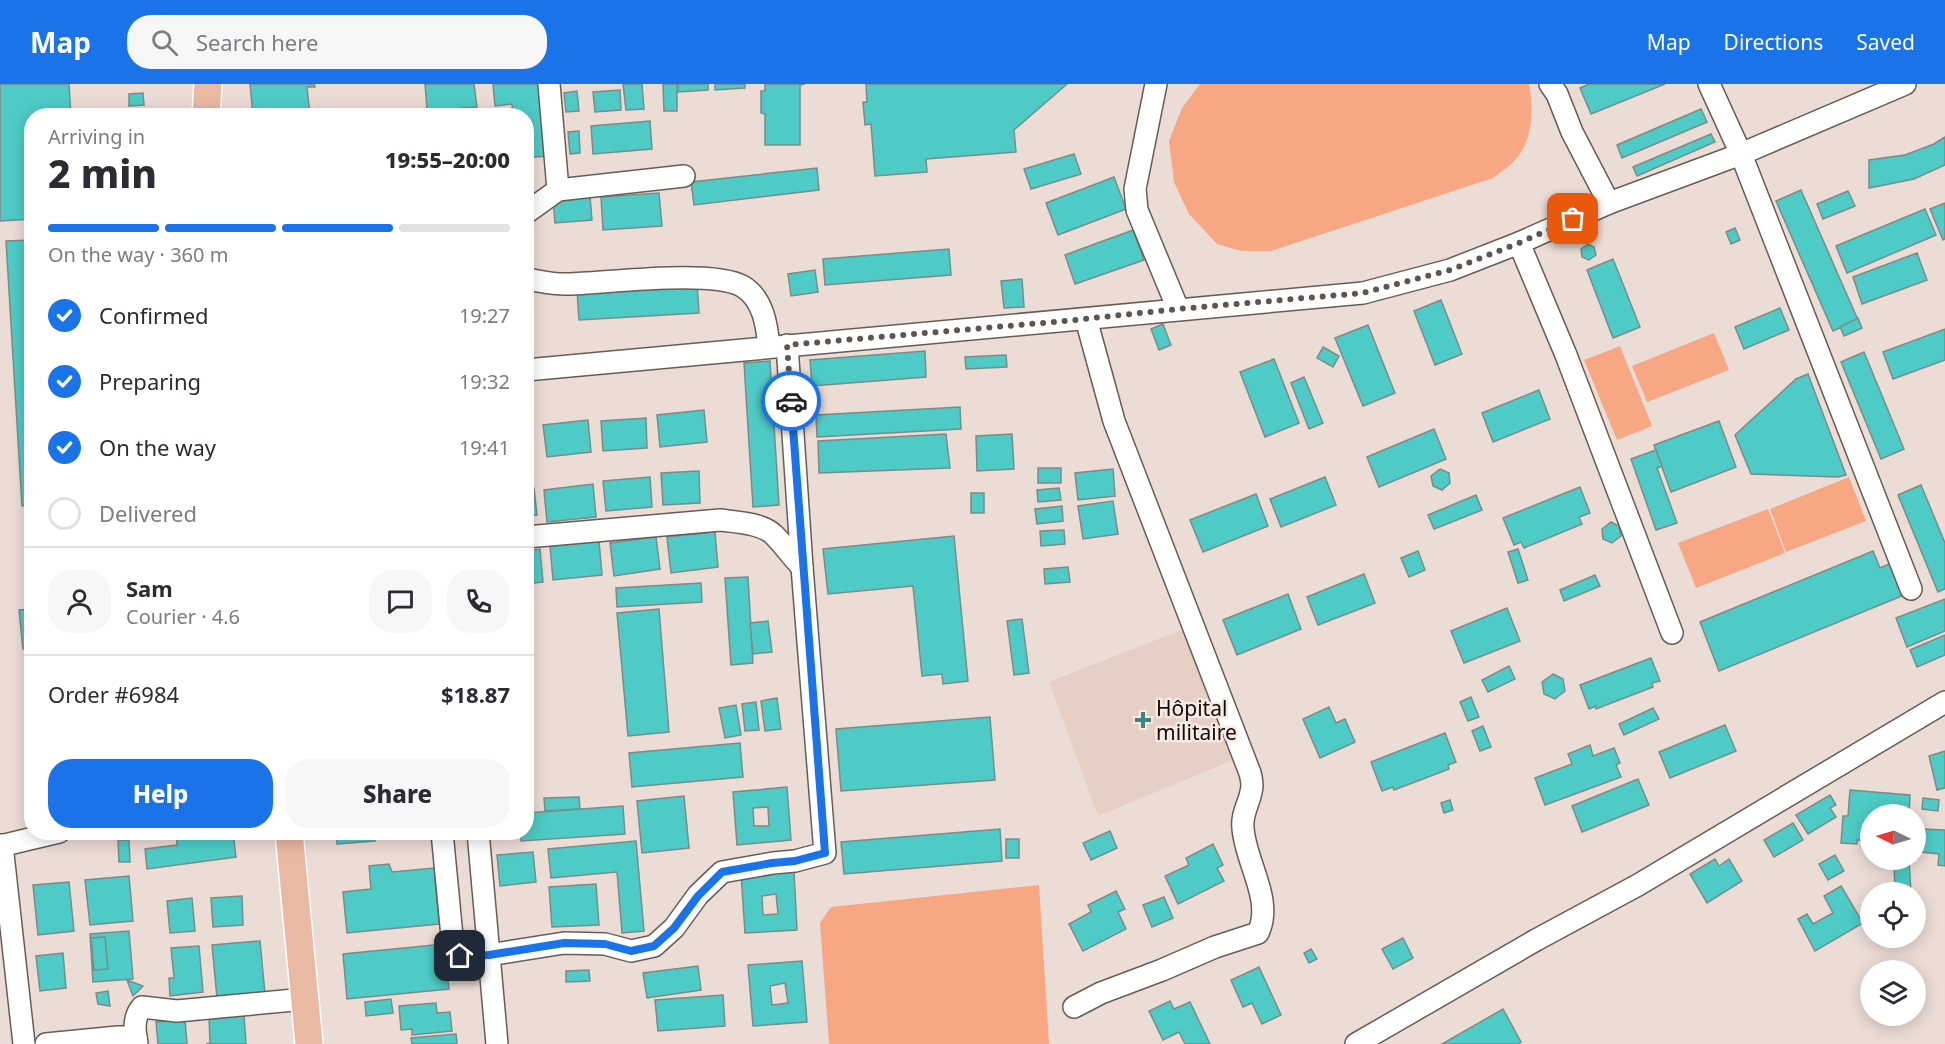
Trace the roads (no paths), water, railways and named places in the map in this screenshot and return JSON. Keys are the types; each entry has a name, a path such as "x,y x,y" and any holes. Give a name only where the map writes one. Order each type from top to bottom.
{"main road":[{"path":"206,108 208,84"},
{"path":"224,108 225,84"},
{"path":"290,840 309,1044"}],"street":[{"path":"549,84 558,189"},
{"path":"1156,84 1135,189 1137,210 1178,309"},
{"path":"1550,84 1557,94 1572,132 1609,203"},
{"path":"1709,84 1741,154 1911,589"},
{"path":"534,369 1363,293 1450,270 1519,243 1609,203 1741,154 1905,84"},
{"path":"534,207 558,189 684,176"},
{"path":"1519,243 1566,355 1672,633"},
{"path":"443,840 453,946 460,956 489,955 564,943 605,944 631,951 654,946 674,928 698,896 722,872 795,861 825,853 802,567 778,346 765,317 756,300 742,286 717,279 692,278 564,284 534,280"},
{"path":"1074,1007 1101,993 1215,947 1258,933 1263,923 1262,905 1243,828 1244,814 1252,786 1250,772 1114,421 1086,319"},
{"path":"534,536 720,520 757,527 772,533 802,567"},
{"path":"1356,1044 1536,940 1638,885 1945,702"},
{"path":"24,1044 1,846 26,840"},
{"path":"479,840 497,1044"},
{"path":"46,1044 118,1037 136,1041 136,1018 142,1007 177,1011 305,999"}],"place":[{"name":"Hôpital militaire","path":"1143,720"}]}
